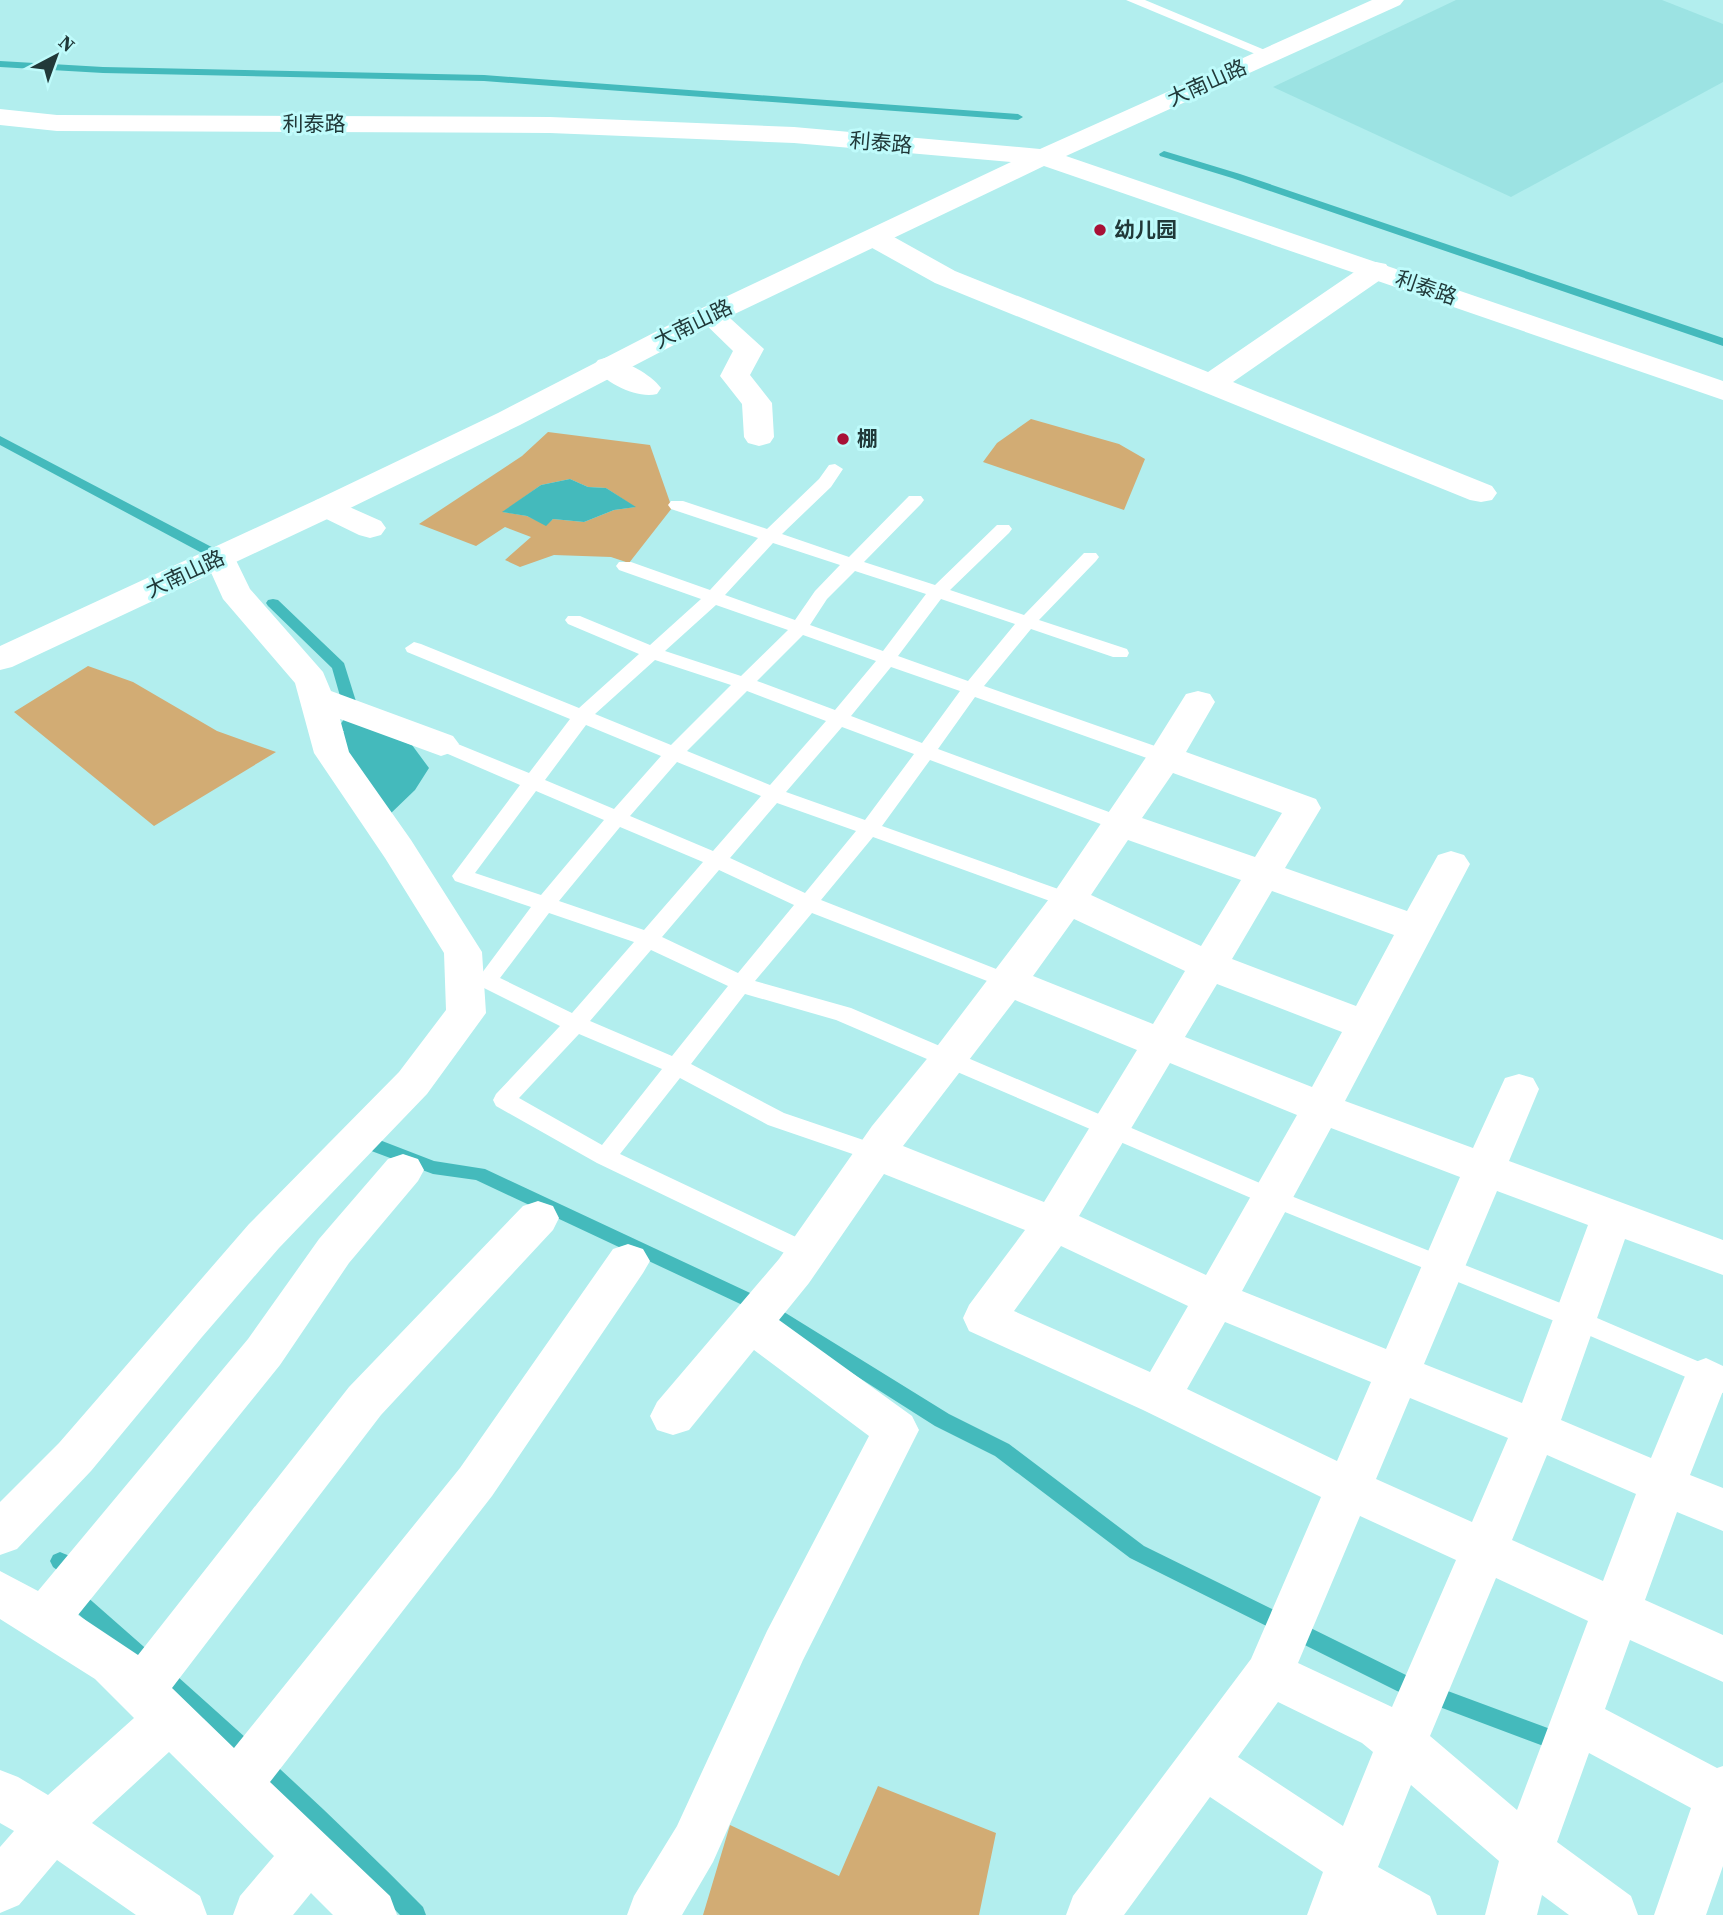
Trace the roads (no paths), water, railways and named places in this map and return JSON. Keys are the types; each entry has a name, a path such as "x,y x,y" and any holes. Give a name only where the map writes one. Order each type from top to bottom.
{"street":[{"name":"大南山路","path":"0,659 327,507 509,419 710,315 1043,157 1392,0"},
{"name":"利泰路","path":"0,117 57,123 550,125 794,135 1043,157 1723,391"},
{"path":"875,239 945,277 1481,493"},
{"path":"1212,383 1376,270"},
{"path":"710,315 749,349 734,376 757,403 759,437"},
{"path":"608,366 646,388"},
{"path":"327,507 370,528"},
{"path":"0,1534 75,1457 264,1236 413,1083 466,1013 463,953 398,849 332,753 311,680 235,592 220,557"},
{"path":"316,698 441,744"},
{"path":"673,1416 807,1253 876,1153 950,1060 1068,900 1166,757 1198,702"},
{"path":"1166,757 1303,808 1053,1223 985,1318 1159,1397 1350,1489 1723,1659"},
{"path":"1121,824 1416,928"},
{"path":"1159,1397 1273,1198 1451,864"},
{"path":"1068,900 1210,966 1367,1026"},
{"path":"1007,981 1321,1108 1723,1258"},
{"path":"1092,1915 1269,1674 1519,1089"},
{"path":"876,1153 1053,1223 1216,1299 1535,1429 1723,1510"},
{"path":"44,1620 264,1352 334,1251 403,1170"},
{"path":"1344,1885 1535,1429 1612,1216"},
{"path":"0,1887 154,1705 365,1401 538,1218"},
{"path":"236,1784 476,1482 628,1261"},
{"path":"653,1915 695,1844 784,1647 896,1430 750,1323"},
{"path":"1511,1915 1527,1852 1619,1610 1663,1485 1715,1380"},
{"path":"0,1593 111,1663 371,1915"},
{"path":"1269,1674 1380,1726 1527,1852 1612,1915"},
{"path":"1576,1720 1722,1795 1680,1915"},
{"path":"1204,1764 1344,1885 1411,1915"},
{"path":"0,1794 52,1826 181,1915"},
{"path":"259,1915 308,1856"}],"lane":[{"path":"1133,0 1270,55"},
{"path":"835,469 825,483 770,536 714,597 583,715 462,876 647,939 741,984 843,1014 1273,1198 1575,1319 1715,1380"},
{"path":"876,1153 776,1119 676,1066 487,981 544,904 675,752 800,628 821,595 915,500"},
{"path":"677,505 1120,653"},
{"path":"807,1253 605,1157 504,1100 577,1022 839,718 938,592 1003,529"},
{"path":"605,1157 741,984 810,904 869,829 971,689 1026,623 1090,557"},
{"path":"625,566 1166,757"},
{"path":"574,620 653,653 839,718 1121,824"},
{"path":"414,648 773,794 1068,900"},
{"path":"441,744 716,859 810,904 1007,981"}],"waterway":[{"path":"0,64 103,70 484,78 1018,117"},
{"path":"1164,154 1723,342"},
{"path":"0,440 220,557"},
{"path":"273,603 339,666 352,711 348,714"},
{"path":"364,1141 433,1167 479,1174 757,1304 942,1420 1002,1450 1137,1552 1404,1684 1565,1744"},
{"path":"60,1561 80,1575 74,1598 245,1749 358,1856 415,1915"}],"place":[{"name":"幼儿园","path":"1100,230"},
{"name":"棚","path":"843,439"}]}
